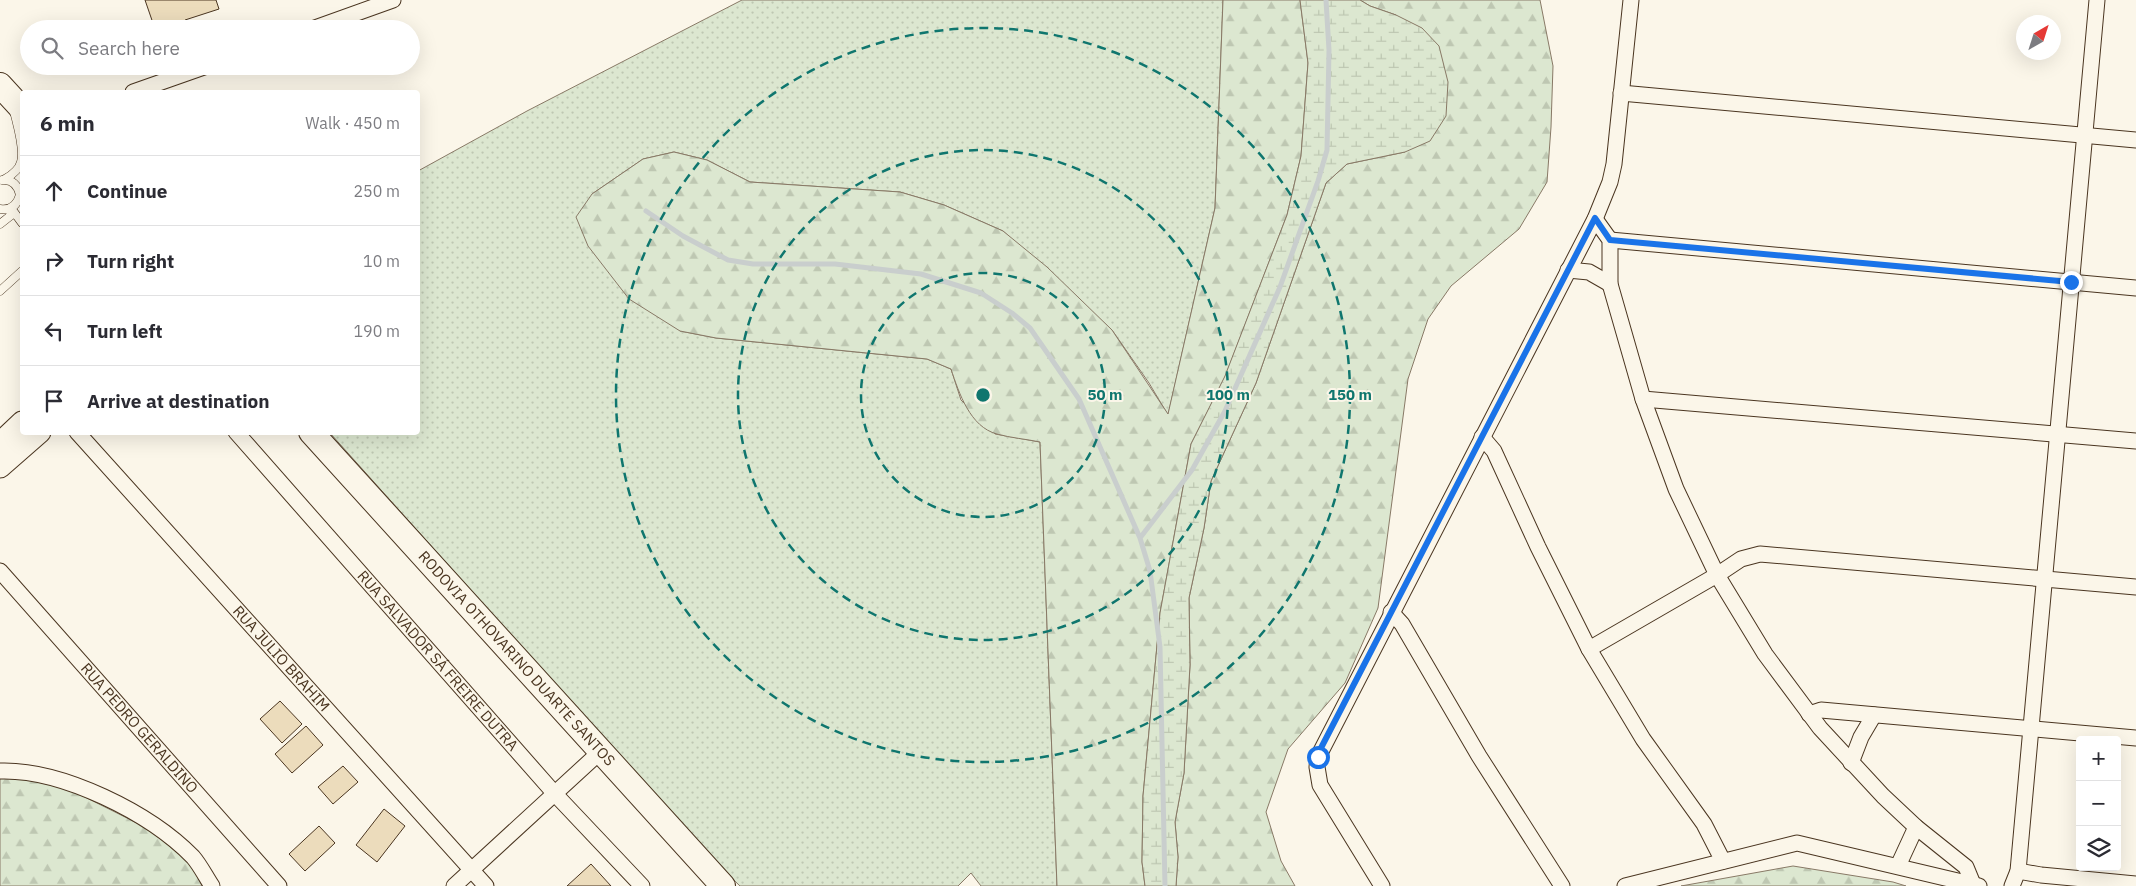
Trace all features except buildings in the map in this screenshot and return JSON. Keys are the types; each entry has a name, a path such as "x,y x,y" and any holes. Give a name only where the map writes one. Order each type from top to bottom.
{"main road":[{"name":"RODOVIA OTHOVARINO DUARTE SANTOS","path":"314,435 723,886"}],"street":[{"path":"337,20 393,0"},
{"path":"1382,886 1320,785 1317,767 1321,748 1595,218 1610,182 1614,164 1631,0"},
{"path":"2012,886 2018,871 2097,0"},
{"path":"139,90 181,75"},
{"path":"1621,93 2136,140"},
{"path":"1595,218 1610,240 1610,284 1642,399 1676,488 1717,575 1765,654 1809,714 1850,763 1916,827 1966,867 1977,885"},
{"path":"1610,240 2136,288"},
{"path":"1568,270 1589,272 1610,284"},
{"path":"1642,399 2136,442"},
{"path":"0,443 20,424"},
{"path":"0,467 37,435"},
{"name":"RUA JULIO BRAHIM","path":"80,435 486,886"},
{"name":"RUA SALVADOR SÁ FREIRE DUTRA","path":"239,435 554,794 642,886"},
{"path":"1482,437 1494,451 1538,547 1590,649 1644,739 1704,824 1723,861"},
{"path":"1590,649 1741,559 1760,554 2136,587"},
{"name":"RUA PEDRO GERALDINO","path":"0,571 279,886"},
{"path":"1391,612 1402,624 1479,756 1562,886"},
{"path":"1809,714 1821,710 2136,738"},
{"path":"1850,763 1861,737 1874,715"},
{"path":"454,886 600,752"},
{"path":"0,771 44,776 108,797 164,831 194,858 212,886"},
{"path":"1898,866 1916,827"},
{"path":"1625,886 1797,842 1977,885"},
{"path":"2018,871 2136,884"}],"lane":[{"path":"11,97 20,135"},
{"path":"2,180 16,172 20,165"},
{"path":"2,180 16,184 20,191"},
{"path":"0,224 13,210 20,195"},
{"path":"0,208 13,210 20,220"},
{"path":"0,291 20,273"}],"green space":[{"path":"742,0 1223,0 1215,208 1168,415 1149,383 1112,330 1003,231 944,205 900,192 750,182 707,160 674,152 643,159 592,194 680,331 716,338 927,359 951,369 961,400 995,434 1040,442 1057,886 981,886 971,873 958,886 740,886 709,856 332,435 420,435 420,170 527,111"},
{"path":"1223,0 1300,0 1308,63 1301,156 1287,215 1225,377 1191,444 1160,613 1143,796 1142,862 1145,886 1057,886 1040,442 997,434 988,430 973,417 967,408 951,369 927,359 716,338 680,331 629,299 588,246 576,217 592,194 643,159 674,152 707,160 750,182 900,192 944,205 1003,231 1047,267 1112,330 1168,414 1215,208"},
{"path":"1300,0 1360,0 1422,28 1439,46 1448,82 1446,116 1430,141 1405,152 1347,164 1326,183 1256,383 1211,481 1204,528 1189,598 1190,665 1184,773 1175,822 1178,857 1176,886 1145,886 1142,862 1143,796 1160,613 1191,444 1225,376 1287,215 1301,156 1308,63"},
{"path":"1360,0 1540,0 1553,66 1547,182 1519,229 1451,286 1428,319 1408,379 1378,608 1345,683 1288,749 1266,812 1281,861 1295,886 1176,886 1178,857 1175,822 1184,773 1190,665 1189,598 1204,528 1211,481 1256,383 1326,183 1347,164 1405,152 1396,15 1370,6"},
{"path":"0,773 61,785 149,829 192,865 202,886 0,886"},
{"path":"1793,866 1893,882 1906,886 1681,886"}],"waterway":[{"path":"1140,538 1192,470 1225,411 1280,287 1318,181 1327,150 1329,50 1326,0"},
{"path":"646,211 683,236 728,260 753,264 835,264 921,274 981,293 1012,313 1030,328 1079,399 1140,538 1150,571 1160,647 1165,886"}],"route":[{"path":"1318,757 1595,218 1610,240 2071,282"}]}
